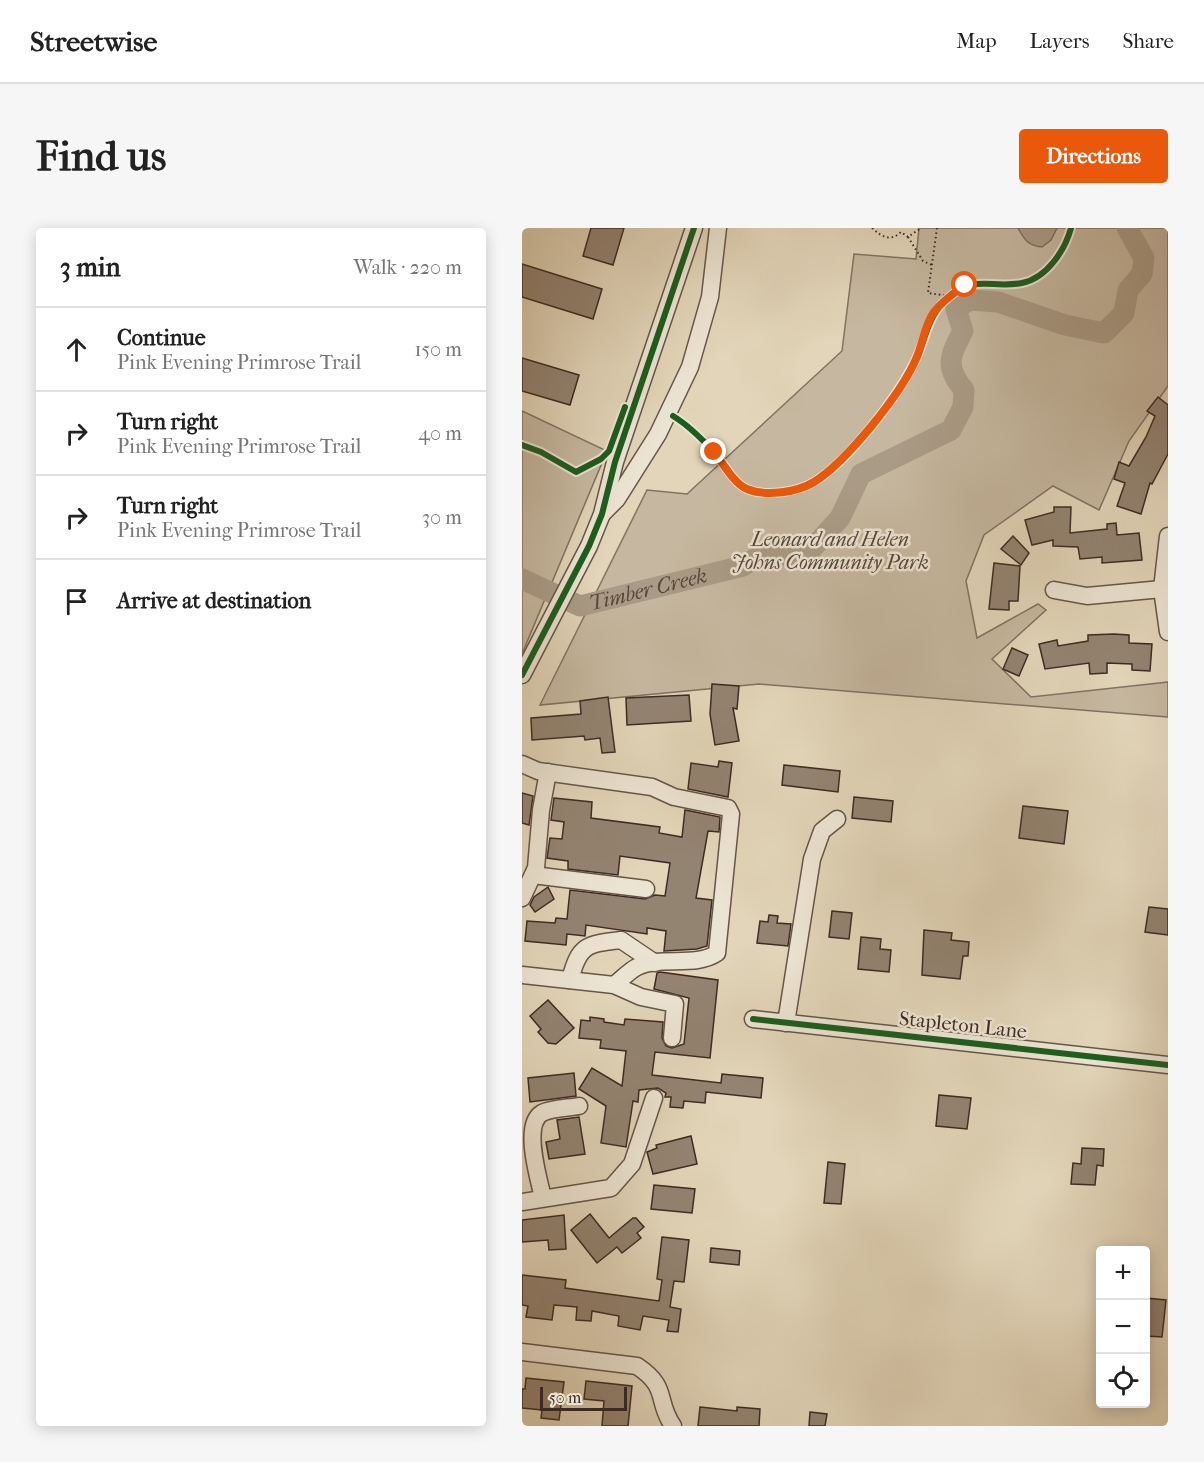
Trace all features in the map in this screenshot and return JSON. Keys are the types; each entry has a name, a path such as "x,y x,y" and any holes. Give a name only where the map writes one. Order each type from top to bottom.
{"street":[{"path":"522,675 589,546 602,514 615,462 694,228"},
{"path":"602,514 617,499 658,434 690,367 710,297 718,228"},
{"path":"1168,536 1162,589 1168,632"},
{"path":"1054,590 1087,596 1162,589"},
{"path":"522,764 548,772 652,787 674,797 728,807 731,814 717,953 709,958 637,967 614,985"},
{"path":"522,898 533,875 548,772"},
{"path":"786,1023 812,859 822,831 837,819"},
{"path":"533,875 646,889"},
{"path":"570,980 576,959 591,944 621,940 638,949 655,963"},
{"path":"522,975 614,985 641,997 675,1004 672,1038"},
{"name":"Stapleton Lane","path":"753,1019 1168,1065"},
{"path":"522,1202 610,1188 632,1164 654,1098"},
{"path":"543,1198 531,1144 536,1120 542,1113 579,1106"},
{"path":"522,1352 628,1363 652,1375 658,1384 672,1426"}],"path":[{"path":"872,228 887,239 894,238 901,232 908,237 923,261 932,265"},
{"path":"908,237 921,228"},
{"path":"937,228 928,293 950,296"},
{"path":"676,417 714,452 746,489 764,492 789,491 812,483 837,465 879,416 916,360 930,319 950,296 965,285 1022,283 1034,278 1048,268 1066,246 1071,228"},
{"path":"916,255 917,250"},
{"path":"522,445 541,452 576,472 601,459 609,451"}],"green space":[{"name":"Leonard and Helen Johns Community Park","path":"919,228 1168,228 1168,386 1129,441 1099,510 1053,486 984,535 966,581 977,638 1038,604 1046,610 992,659 1031,697 1168,682 1168,717 759,684 540,705 647,490 687,494 842,351 854,254 916,259"},
{"path":"522,411 607,451 522,654"}],"shaded area":[{"path":"1018,228 1057,228 1051,240 1042,247 1027,241"}],"building":[{"path":"591,228 624,228 613,265 583,256"},
{"path":"522,264 602,289 593,319 522,297"},
{"path":"522,358 579,375 570,405 522,391"},
{"path":"1158,397 1168,405 1168,454 1152,484 1150,483 1141,514 1117,506 1125,483 1114,479 1119,462 1129,466 1146,437 1155,416 1147,411"},
{"path":"1054,507 1071,507 1070,533 1107,529 1107,524 1116,523 1117,535 1139,533 1142,560 1102,563 1102,557 1080,559 1078,547 1053,546 1053,540 1032,545 1025,520 1054,512"},
{"path":"1013,536 1029,553 1021,565 1001,549"},
{"path":"994,563 1020,566 1018,601 1009,601 1009,610 989,609"},
{"path":"1088,635 1129,635 1129,643 1152,644 1150,671 1132,670 1132,664 1107,663 1107,673 1090,674 1089,663 1045,669 1039,644 1057,640 1058,646 1088,641"},
{"path":"1012,648 1028,655 1019,676 1003,669"},
{"path":"712,684 739,686 737,709 733,708 739,741 715,745 710,714"},
{"path":"689,695 691,721 627,725 626,698"},
{"path":"608,697 615,752 602,753 600,738 585,740 584,736 532,740 531,718 581,714 580,701"},
{"path":"719,761 732,763 728,797 688,789 691,763 718,767"},
{"path":"784,765 840,771 838,792 782,785"},
{"path":"522,793 533,796 529,825 522,823"},
{"path":"854,797 893,801 891,822 852,818"},
{"path":"554,798 592,802 591,818 660,827 659,833 682,837 685,810 720,817 719,832 708,831 696,898 712,900 707,946 697,949 664,951 666,931 647,928 647,934 586,925 585,936 567,934 566,945 525,941 527,921 555,923 556,918 567,919 570,890 645,899 655,895 665,896 670,863 620,856 618,875 568,869 568,861 547,858 550,838 562,839 564,822 551,820"},
{"path":"1023,806 1068,811 1064,844 1019,838"},
{"path":"548,887 554,899 535,912 530,905 534,897"},
{"path":"1149,907 1168,909 1168,935 1145,932"},
{"path":"832,911 852,913 849,939 829,937"},
{"path":"769,915 778,916 777,923 791,924 788,946 757,943 760,921 768,922"},
{"path":"924,930 952,933 951,940 969,942 968,956 963,956 960,979 922,975"},
{"path":"861,937 881,939 880,949 891,950 889,972 858,969"},
{"path":"657,973 718,980 710,1058 655,1052 652,1075 721,1083 722,1074 763,1078 761,1098 706,1092 705,1103 684,1101 683,1108 670,1107 671,1097 665,1097 666,1093 658,1088 639,1090 638,1102 633,1101 626,1147 601,1143 606,1106 579,1089 592,1068 622,1086 626,1051 600,1048 601,1040 579,1038 581,1020 590,1021 590,1017 624,1025 625,1019 663,1022 662,1038 666,1046 672,1048 684,1044 689,998 654,989"},
{"path":"548,1000 574,1028 556,1044 548,1043 538,1032 541,1029 530,1016"},
{"path":"574,1073 576,1096 530,1102 528,1078"},
{"path":"939,1095 971,1098 967,1129 936,1126"},
{"path":"579,1117 585,1154 549,1159 546,1142 560,1139 557,1120"},
{"path":"691,1136 697,1164 653,1174 647,1152 657,1148 656,1145"},
{"path":"1082,1148 1104,1149 1103,1166 1097,1165 1095,1185 1071,1184 1073,1163 1081,1164"},
{"path":"828,1162 845,1164 841,1204 824,1203"},
{"path":"654,1185 695,1189 692,1213 651,1209"},
{"path":"590,1214 609,1238 636,1218 644,1227 637,1233 641,1238 622,1253 617,1247 597,1263 571,1230"},
{"path":"564,1215 566,1249 549,1250 548,1240 522,1242 522,1220"},
{"path":"662,1237 689,1240 684,1282 674,1281 670,1307 681,1309 678,1332 667,1331 669,1320 643,1316 640,1330 618,1326 619,1316 592,1311 591,1321 576,1320 577,1307 554,1305 552,1320 526,1317 528,1306 522,1305 522,1275 566,1280 565,1288 659,1301 662,1280 657,1279"},
{"path":"711,1248 740,1251 739,1265 710,1262"},
{"path":"1150,1298 1166,1300 1162,1337 1150,1336"},
{"path":"526,1378 564,1382 559,1420 541,1418 542,1410 522,1408 522,1389 525,1389"},
{"path":"586,1381 632,1386 628,1426 602,1426 604,1401 584,1399"},
{"path":"700,1407 737,1411 737,1407 760,1409 759,1426 698,1426"},
{"path":"810,1412 827,1414 825,1426 809,1426"}],"waterway":[{"name":"Timber Creek","path":"522,579 580,606 743,566 774,547 791,558 810,551 840,518 861,474 951,430 963,407 964,390 951,368 952,354 963,331 956,309 970,300 998,302 1065,325 1104,333 1124,313 1128,290 1142,274 1144,258 1127,228"}],"cycle path":[{"path":"522,675 589,546 602,514 615,462 694,228"},
{"path":"673,416 700,437 733,478 747,489 772,493 807,486 842,459 884,410 915,361 936,311 949,297 959,290 976,284 1011,284 1031,280 1054,262 1071,228"},
{"path":"522,445 541,452 576,472 601,459 609,451 625,407"},
{"path":"753,1019 1168,1065"}],"route":[{"path":"714,452 746,489 764,492 789,491 812,483 837,465 879,416 916,360 930,319 936,309 965,285"}]}
